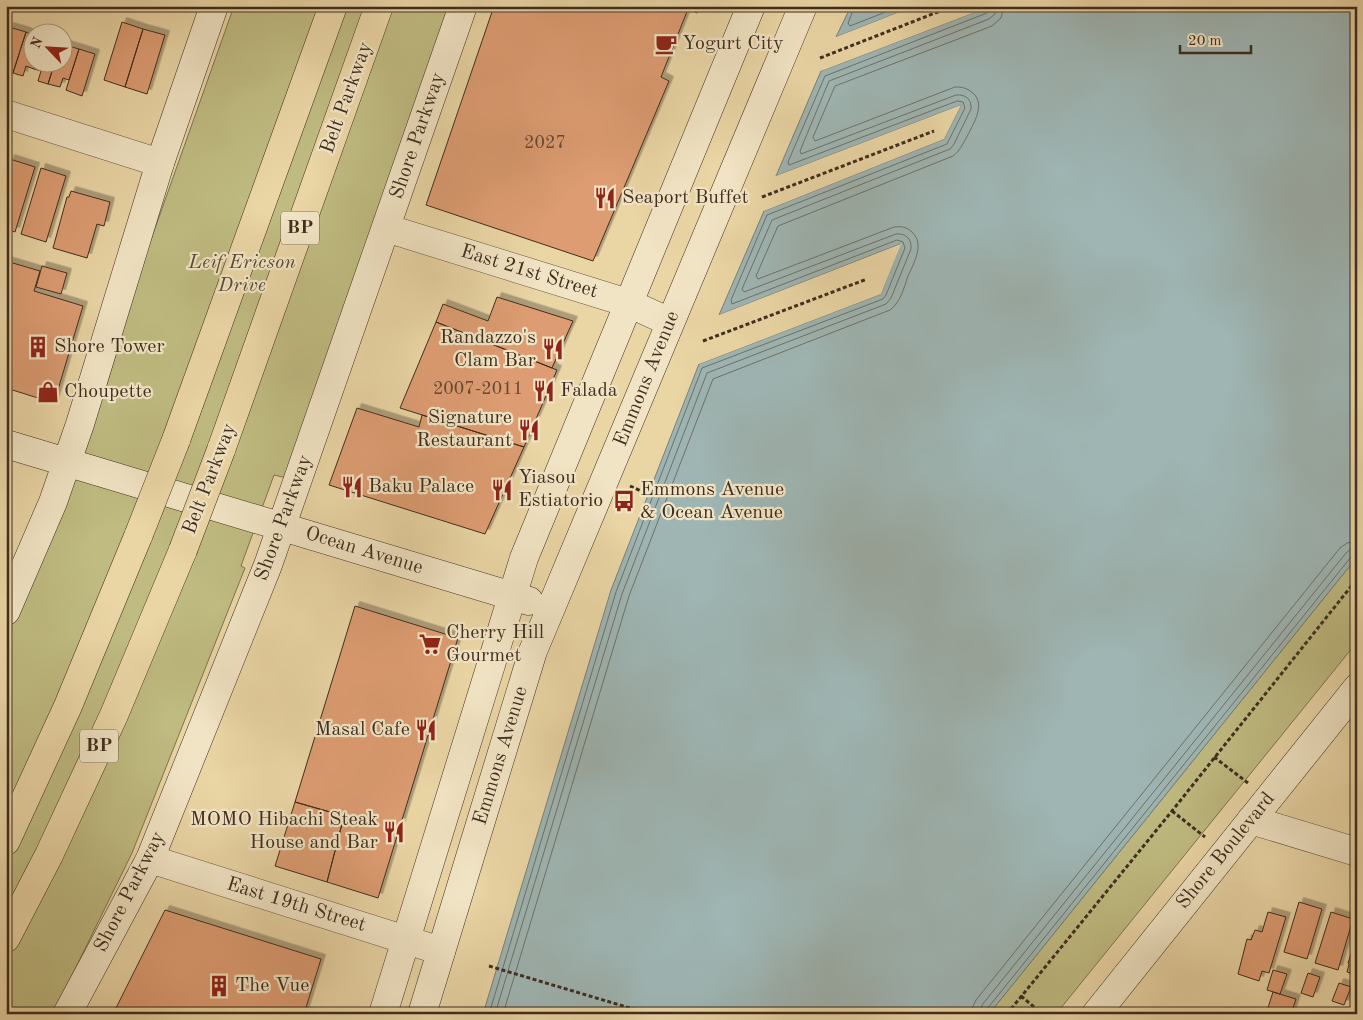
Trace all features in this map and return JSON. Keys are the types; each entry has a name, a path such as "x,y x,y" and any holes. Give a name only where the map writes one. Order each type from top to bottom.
{"highway":[{"name":"BP","path":"6,841 68,706 176,440 333,6"},
{"name":"Belt Parkway","path":"6,938 48,855 114,715 182,550 222,450 379,6"}],"main road":[{"path":"6,611 53,502 67,462 160,163 214,6"},
{"name":"Shore Parkway","path":"67,1014 150,859 268,565 463,6"},
{"name":"Emmons Avenue","path":"383,1014 524,558 751,6"},
{"name":"Emmons Avenue","path":"422,1014 533,651 803,6"},
{"path":"6,114 160,163"},
{"name":"East 21st Street","path":"386,228 628,303 670,322"},
{"name":"Ocean Avenue","path":"6,444 550,608"},
{"name":"Shore Boulevard","path":"1096,1014 1357,688"},
{"path":"1251,820 1357,852"},
{"name":"East 19th Street","path":"150,859 442,950"}],"path":[{"path":"820,58 953,6"},
{"path":"762,197 934,131"},
{"path":"703,341 866,279"},
{"path":"1007,1014 1357,579"},
{"path":"1214,757 1248,783"},
{"path":"1172,811 1205,836"},
{"path":"488,966 650,1014"},
{"path":"1021,996 1040,1012"}],"green space":[{"name":"Leif Ericson Drive","path":"234,6 452,6 287,478 274,475 241,566 245,568 132,853 53,1014 6,1014 6,641 42,544 57,518 105,390 148,248"},
{"path":"1357,557 1357,642 1056,1014 989,1014"}],"water":[{"path":"851,6 915,6 836,37"},
{"path":"991,6 1357,6 1357,557 989,1014 483,1014 611,590 699,364 881,294 900,244 719,315 764,211 944,139 961,105 776,176 821,71"}],"pier":[{"path":"917,6 916,9 835,39 836,37"},
{"path":"984,6 991,6 821,71 823,68"},
{"path":"961,105 944,139 764,211 765,208 943,137 956,109 776,179 776,176"},
{"path":"901,244 881,294 699,364 700,360 879,292 896,248 718,317 719,315"}],"building":[{"path":"494,6 700,6 697,13 688,9 661,77 669,81 593,261 426,205"},
{"path":"122,22 143,29 125,87 104,80"},
{"path":"9,27 22,31 22,45 13,73 6,71 6,35"},
{"path":"143,29 165,35 147,94 125,87"},
{"path":"22,45 23,76 13,73"},
{"path":"72,47 79,49 72,71"},
{"path":"79,49 95,54 82,96 66,90"},
{"path":"41,72 52,72 48,84 38,81"},
{"path":"52,72 72,72 69,80 63,78 60,87 48,84"},
{"path":"10,159 35,167 15,232 6,229 6,173"},
{"path":"41,168 66,176 46,242 21,234"},
{"path":"71,191 110,202 104,226 97,224 87,258 53,248 67,197 69,197"},
{"name":"Shore Tower","path":"6,261 40,271 34,291 83,306 54,403 6,388"},
{"path":"42,266 67,273 61,294 36,287"},
{"path":"497,297 573,321 552,368 436,322 443,304 488,321"},
{"path":"436,322 557,370 524,447 400,408"},
{"path":"357,408 419,427 422,415 524,447 485,534 329,485"},
{"path":"355,606 458,638 378,898 327,882 344,816 295,802"},
{"path":"295,802 344,816 327,882 275,866"},
{"path":"1299,902 1322,909 1307,959 1284,952"},
{"name":"The Vue","path":"165,910 321,959 304,1014 113,1014"},
{"path":"1268,912 1286,917 1269,973 1262,971 1259,981 1238,974 1247,939 1251,940 1255,930 1262,932"},
{"path":"1331,912 1353,919 1338,970 1315,963"},
{"path":"1357,935 1357,975 1347,972"},
{"path":"1273,970 1287,974 1280,994 1267,990"},
{"path":"1308,973 1320,977 1313,997 1301,993"},
{"path":"1339,983 1351,987 1344,1005 1332,1001"},
{"path":"1273,992 1296,999 1291,1014 1266,1014"}],"place":[{"name":"Yogurt City","path":"666,44"},
{"name":"Seaport Buffet","path":"605,198"},
{"name":"Shore Tower","path":"38,347"},
{"name":"Randazzo's Clam Bar","path":"553,349"},
{"name":"Falada","path":"544,391"},
{"name":"Choupette","path":"48,392"},
{"name":"Signature Restaurant","path":"529,430"},
{"name":"Baku Palace","path":"352,487"},
{"name":"Yiasou Estiatorio","path":"502,490"},
{"name":"Emmons Avenue & Ocean Avenue","path":"624,501"},
{"name":"Cherry Hill Gourmet","path":"430,644"},
{"name":"Masal Cafe","path":"426,730"},
{"name":"MOMO Hibachi Steak House and Bar","path":"394,832"},
{"name":"The Vue","path":"219,986"}]}
